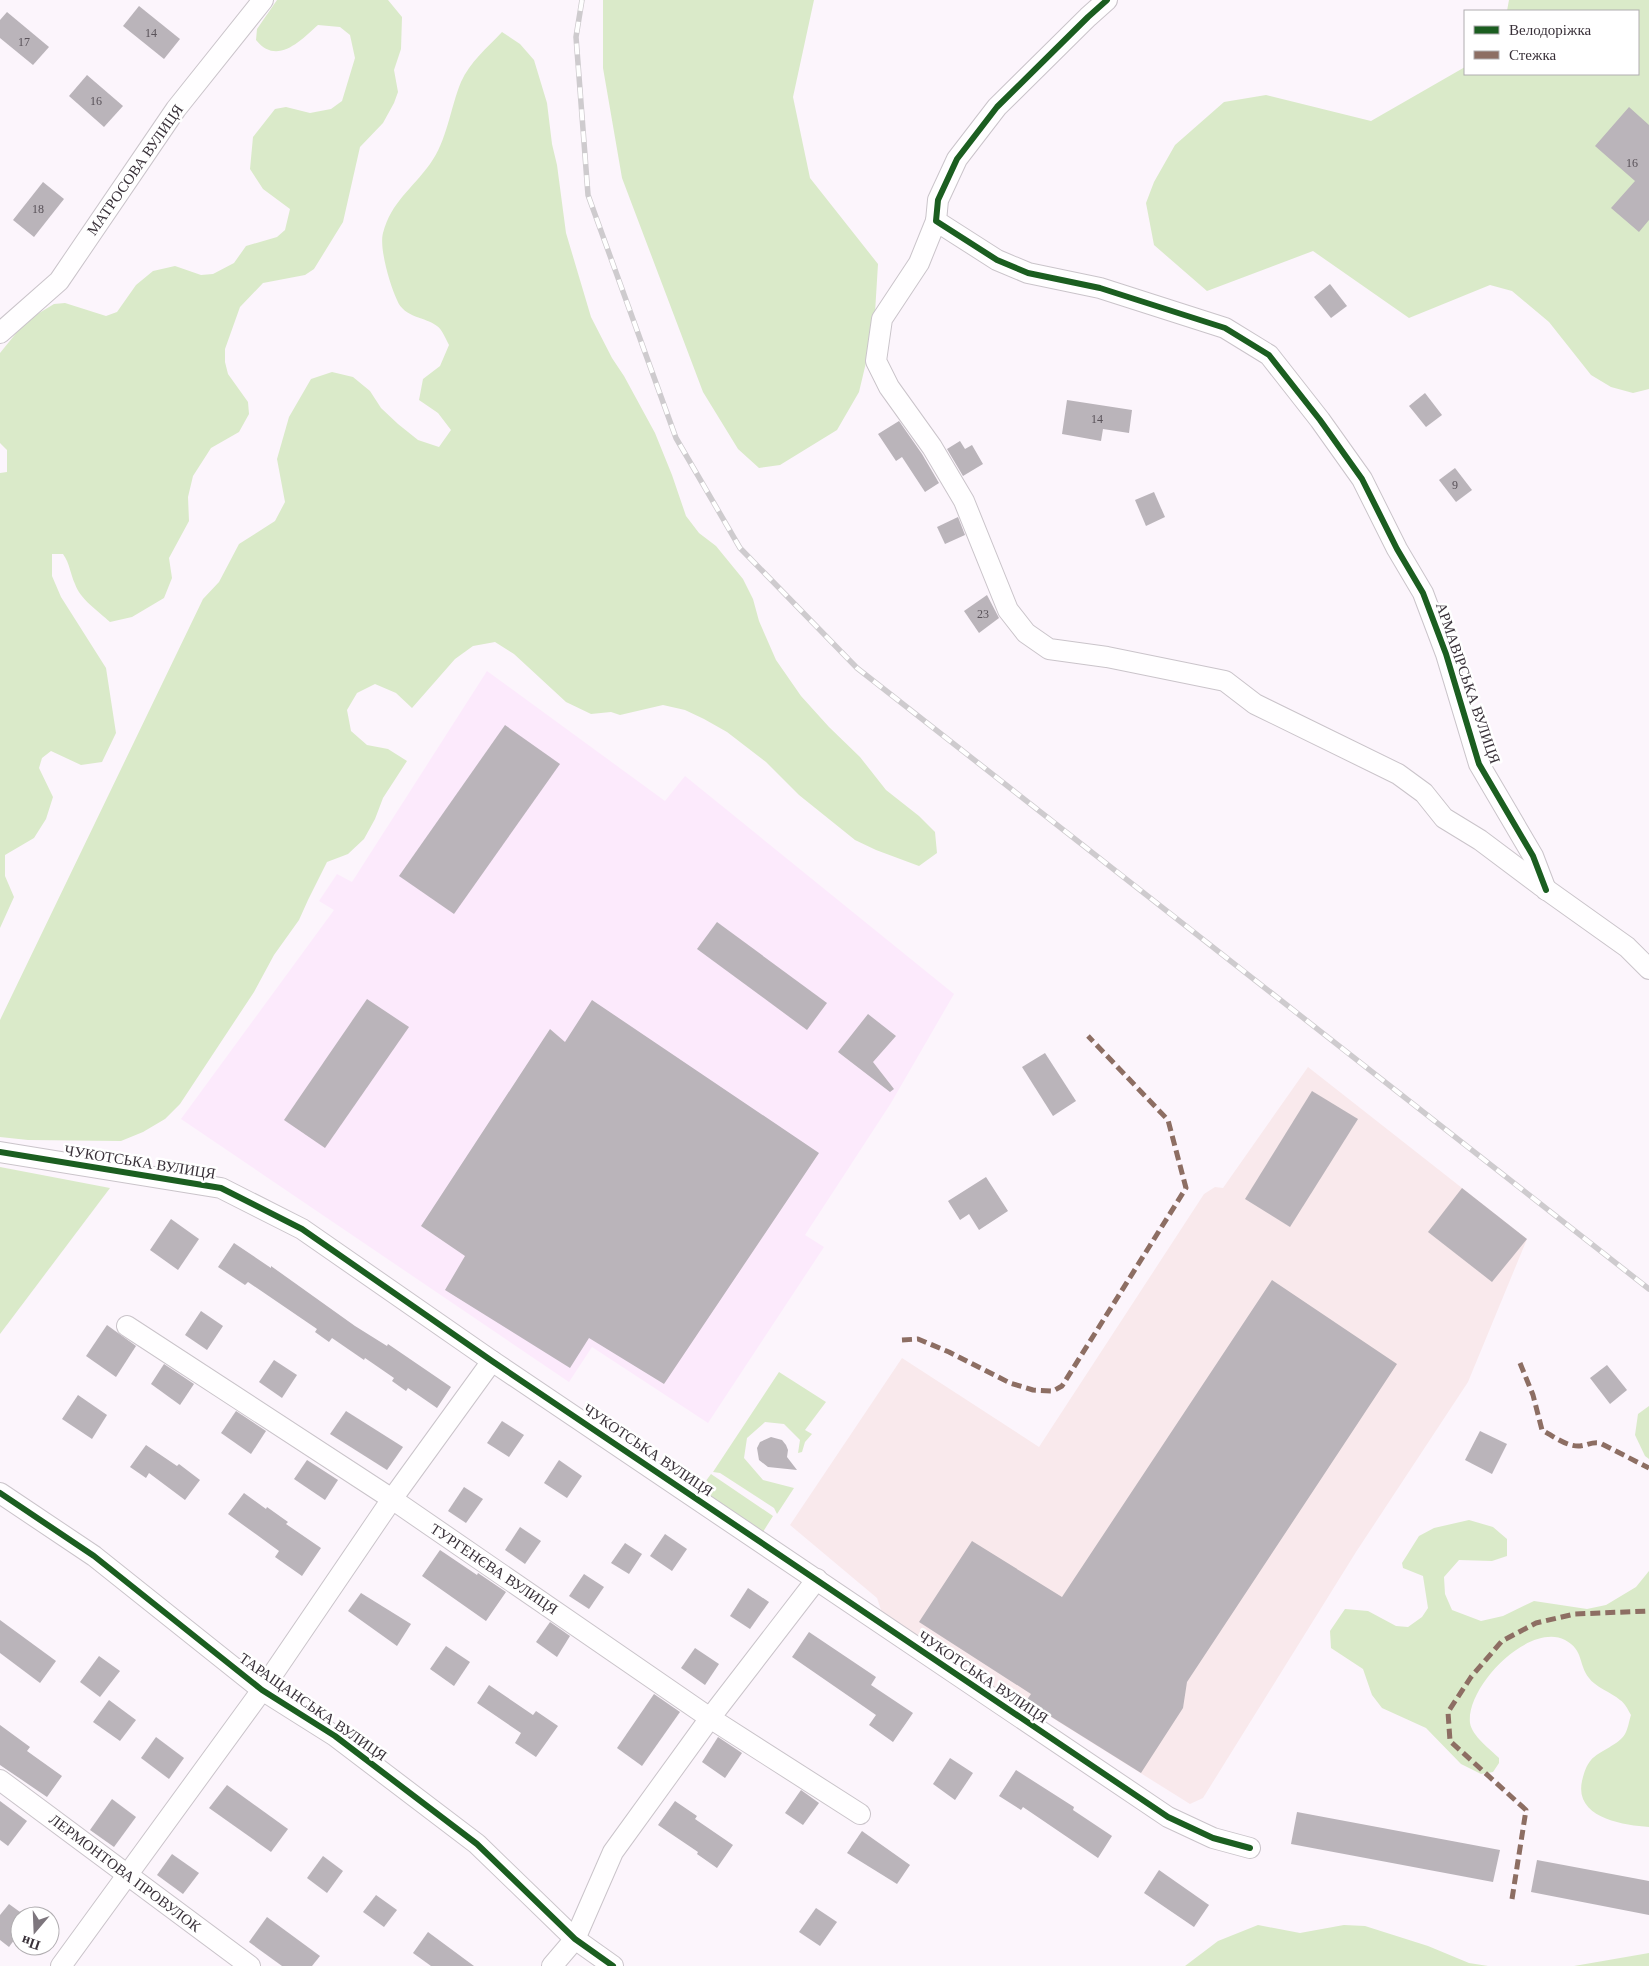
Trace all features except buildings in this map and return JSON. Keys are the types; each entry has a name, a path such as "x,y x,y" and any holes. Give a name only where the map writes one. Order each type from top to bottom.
{"street":[{"name":"МАТРОСОВА ВУЛИЦЯ","path":"0,333 59,281 176,109 263,0"},
{"path":"1107,0 997,107 957,159 938,200 936,220 919,263 882,319 876,360 888,387 932,447 964,500 1008,610 1026,633 1049,649 1107,657 1225,682 1255,704 1398,774 1424,794 1444,818 1480,840 1546,890 1628,947 1649,969"},
{"name":"АРМАВІРСЬКА ВУЛИЦЯ","path":"936,220 997,260 1028,273 1100,288 1225,328 1269,355 1320,420 1362,479 1397,550 1423,593 1446,654 1479,764 1533,856 1546,890"},
{"name":"ЧУКОТСЬКА ВУЛИЦЯ","path":"0,1152 221,1188 302,1229 492,1361 818,1579 1168,1817 1214,1838 1250,1848"},
{"name":"ТУРГЕНЄВА ВУЛИЦЯ","path":"127,1326 392,1499 710,1718 860,1814"},
{"path":"61,1966 262,1690 392,1499 492,1361"},
{"name":"ТАРАЩАНСЬКА ВУЛИЦЯ","path":"0,1493 94,1556 262,1690 335,1736 477,1844 575,1939 613,1966"},
{"path":"552,1966 575,1939 613,1852 710,1718 818,1579"},
{"name":"ЛЕРМОНТОВА ПРОВУЛОК","path":"0,1780 250,1966"}],"shaded area":[{"path":"487,671 665,801 685,776 954,994 891,1103 805,1235 824,1247 708,1423 592,1347 569,1382 181,1119 334,910 319,901 337,874 352,882"},
{"path":"1308,1067 1527,1239 1468,1382 1356,1552 1203,1798 1190,1804 1027,1702 1020,1712 882,1613 877,1598 790,1525 902,1358 1039,1447 1204,1194 1215,1187 1223,1188"}],"green space":[{"path":"277,0 388,0 402,17 401,49 394,70 398,92 383,123 360,147 343,222 314,269 305,275 263,283 240,307 225,349 225,362 228,374 248,402 249,414 239,432 211,448 193,476 188,497 189,521 169,558 172,578 164,598 132,617 110,622 81,595 63,554 52,554 52,576 61,597 106,668 116,733 102,762 81,765 51,751 42,758 39,768 53,797 46,819 34,838 5,855 5,876 14,897 0,928 0,473 7,472 7,450 0,443 0,353 26,321 54,304 65,303 106,316 117,312 136,285 153,271 175,266 201,275 213,274 234,263 246,246 277,237 285,230 290,209 263,189 250,169 253,137 275,109 286,107 310,113 331,109 342,101 355,58 350,35 340,27 318,25 296,44 280,51 272,51 264,47 256,40 257,29"},
{"path":"603,0 814,0 793,97 810,178 878,264 874,329 859,392 837,430 780,465 759,468 738,449 703,392 622,178 603,68"},
{"path":"1509,0 1649,0 1649,389 1633,393 1611,387 1591,375 1549,322 1512,291 1490,285 1409,318 1313,251 1207,291 1154,245 1146,203 1154,182 1175,145 1224,102 1266,95 1371,121 1464,68 1464,75 1639,75 1639,10 1507,10"},
{"path":"502,32 520,44 534,60 547,103 566,233 591,317 655,433 686,516 699,533 716,546 743,579 753,599 759,621 776,660 801,696 860,757 886,790 919,816 935,832 937,853 919,866 855,840 799,795 766,762 727,732 685,710 663,705 620,715 611,712 591,714 566,702 514,654 495,642 473,646 455,659 412,708 396,693 375,684 357,693 347,710 351,731 367,745 388,749 407,761 383,798 375,819 364,839 348,854 327,862 299,920 274,955 254,992 180,1104 165,1119 143,1132 121,1141 28,1140 0,1137 0,1020 203,599 219,582 239,544 275,521 285,502 277,459 289,417 311,379 332,372 353,377 370,391 381,408 418,440 439,447 451,430 438,413 419,400 423,379 440,366 449,345 439,327 410,314 400,306 388,276 382,240 391,213 436,155 457,92 469,68"},
{"path":"0,1167 110,1188 0,1334"},
{"path":"779,1372 826,1402 805,1430 812,1434 805,1442 802,1452 798,1453 800,1440 784,1424 765,1422 747,1438 744,1458 763,1480 794,1488 777,1514 774,1508 720,1473 713,1472"},
{"path":"1649,1406 1649,1459 1645,1456 1635,1435 1638,1414"},
{"path":"711,1474 773,1516 761,1535 679,1476 702,1486"},
{"path":"1469,1520 1493,1527 1507,1539 1507,1556 1492,1561 1459,1560 1444,1577 1445,1594 1452,1610 1481,1621 1503,1616 1534,1601 1587,1609 1606,1605 1636,1587 1649,1571 1649,1827 1614,1821 1603,1817 1585,1804 1582,1794 1582,1781 1586,1767 1591,1760 1622,1738 1627,1730 1631,1715 1622,1701 1591,1681 1575,1648 1565,1640 1550,1637 1534,1640 1518,1649 1502,1661 1478,1692 1471,1708 1471,1728 1499,1758 1499,1763 1493,1772 1481,1774 1461,1764 1426,1728 1382,1708 1372,1695 1363,1669 1331,1648 1330,1631 1345,1609 1368,1611 1396,1626 1408,1627 1422,1617 1428,1608 1423,1576 1403,1568 1402,1563 1419,1536 1434,1528"},
{"path":"1258,1925 1300,1933 1344,1925 1365,1926 1428,1946 1469,1963 1488,1966 1185,1966 1218,1941"},
{"path":"1649,1953 1649,1966 1574,1966"}],"railway":[{"path":"582,0 576,37 588,195 676,438 740,548 857,668 1649,1289"}],"marked path":[{"path":"902,1340 918,1339 949,1352 1010,1383 1033,1390 1053,1391 1062,1386 1186,1188 1168,1120 1088,1036"},
{"path":"1520,1363 1533,1395 1542,1430 1570,1445 1580,1446 1600,1443 1649,1468"},
{"path":"1512,1899 1526,1810 1450,1741 1448,1712 1471,1677 1502,1641 1536,1623 1575,1614 1649,1611"}],"cycle path":[{"path":"1107,0 997,107 957,159 938,200 936,221 997,260 1028,273 1100,288 1225,328 1269,355 1320,420 1362,479 1397,549 1423,593 1446,654 1479,764 1533,856 1546,890"},
{"path":"0,1152 221,1188 302,1229 492,1361 1168,1817 1213,1838 1250,1848"},
{"path":"0,1493 94,1556 262,1690 335,1736 477,1844 575,1939 613,1966"}]}
